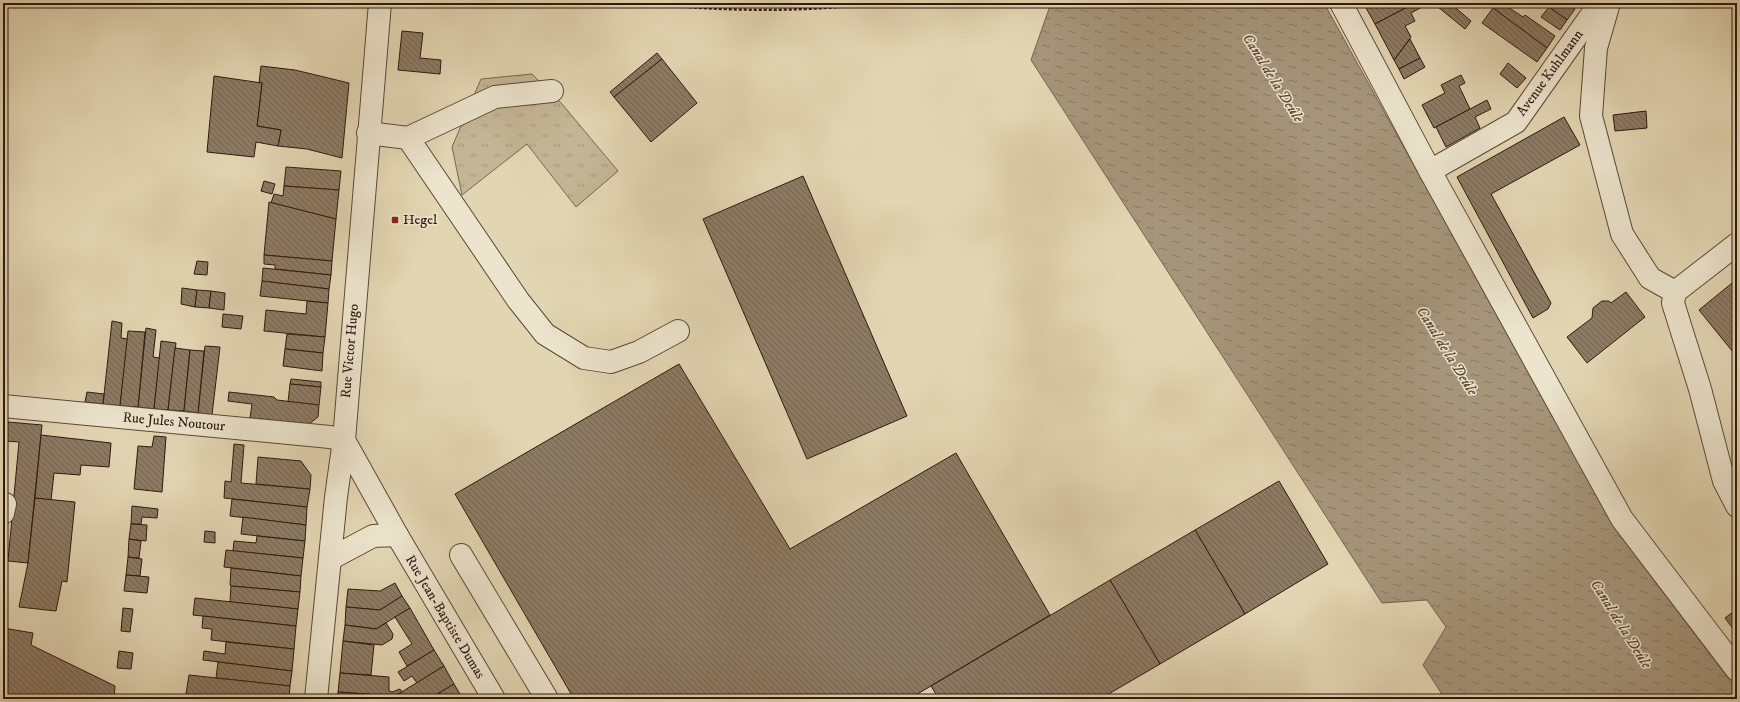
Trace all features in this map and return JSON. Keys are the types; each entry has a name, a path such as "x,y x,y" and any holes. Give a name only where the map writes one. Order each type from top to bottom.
{"street":[{"name":"Rue Victor Hugo","path":"316,699 336,497 344,440 368,133 380,3"},
{"path":"1341,3 1430,170 1622,519 1737,670"},
{"name":"Avenue Kuhlmann","path":"1430,170 1516,122 1600,3"},
{"path":"1609,3 1596,48 1591,116 1622,234 1650,278 1675,292"},
{"path":"368,133 408,138 495,97 552,91"},
{"path":"408,138 518,300 546,334 584,358 610,362 639,352 678,331"},
{"path":"1737,244 1675,292 1673,303 1700,389 1716,457 1724,481 1737,506"},
{"name":"Rue Jules Noutour","path":"3,406 344,440"},
{"name":"Rue Jean-Baptiste Dumas","path":"344,440 397,535 494,699"},
{"path":"330,559 373,536 397,535"},
{"path":"461,555 547,699"}],"path":[{"path":"639,3 692,8 772,11 878,3"}],"green space":[{"path":"532,74 562,104 618,171 576,207 527,144 462,195 452,147 481,79"}],"water":[{"name":"Canal de la Deûle","path":"1051,3 1324,3 1615,529 1737,690 1737,699 1445,699 1423,665 1446,627 1427,600 1382,603 1031,60"}],"building":[{"path":"1371,3 1415,3 1375,24 1365,6"},
{"path":"1415,3 1420,3 1422,7 1411,13 1415,21 1405,26 1411,37 1394,60 1375,24"},
{"path":"1441,3 1450,3 1471,21 1465,29 1438,7"},
{"path":"1496,3 1502,3 1523,17 1525,15 1555,36 1547,48 1493,8"},
{"path":"1552,3 1566,3 1575,9 1567,20 1549,7"},
{"path":"1549,7 1567,20 1560,30 1541,17"},
{"path":"1493,8 1547,48 1537,62 1482,23"},
{"path":"402,31 423,33 420,58 441,60 440,74 398,70"},
{"path":"1410,39 1420,58 1399,69 1394,60"},
{"path":"657,53 662,59 614,97 610,92"},
{"path":"1420,58 1425,67 1404,79 1399,69"},
{"path":"662,59 697,103 651,142 614,97"},
{"path":"1508,63 1526,78 1517,88 1500,74"},
{"path":"261,66 295,70 349,83 342,158 307,149 278,146 281,130 257,126 262,83 259,83"},
{"path":"1461,75 1465,83 1459,86 1470,109 1434,128 1422,105 1445,93 1441,85"},
{"path":"214,76 262,83 257,126 281,130 278,146 256,142 254,157 207,152"},
{"path":"1487,100 1491,109 1475,117 1480,128 1446,147 1436,127"},
{"path":"1646,111 1647,128 1615,131 1613,115"},
{"path":"1564,117 1580,145 1491,194 1551,303 1548,309 1533,318 1457,177"},
{"path":"286,167 341,171 339,190 284,186"},
{"path":"803,176 907,416 807,459 703,219"},
{"path":"264,181 275,184 272,194 261,191"},
{"path":"284,186 339,190 336,219 271,203 274,194 283,196"},
{"path":"269,202 336,219 332,261 264,255"},
{"path":"264,255 332,261 331,275 275,269 275,265 264,264"},
{"path":"197,261 208,262 207,275 194,274"},
{"path":"263,268 331,275 329,289 262,281"},
{"path":"1737,279 1737,357 1699,310"},
{"path":"262,281 329,289 328,303 260,296"},
{"path":"182,288 197,290 195,307 181,304"},
{"path":"197,290 211,291 209,308 195,307"},
{"path":"211,291 225,293 224,310 209,308"},
{"path":"1626,292 1645,317 1587,363 1567,337 1592,318 1593,308 1602,301 1609,301 1611,303"},
{"path":"307,301 328,303 325,337 264,331 266,310 306,314"},
{"path":"223,314 243,316 241,329 222,327"},
{"path":"112,321 122,323 121,338 128,339 120,406 103,404"},
{"path":"146,328 156,330 153,357 160,358 154,409 138,407"},
{"path":"128,331 145,332 138,407 120,406"},
{"path":"287,334 325,337 323,353 285,349"},
{"path":"161,341 176,343 168,410 154,409"},
{"path":"205,346 220,347 212,415 198,413"},
{"path":"175,348 190,350 184,411 168,410"},
{"path":"285,349 323,353 322,371 283,366"},
{"path":"190,350 204,351 198,413 184,411"},
{"path":"679,364 790,549 956,453 1050,615 909,699 574,699 455,494"},
{"path":"291,379 321,382 321,387 290,384"},
{"path":"290,384 321,387 319,405 288,402"},
{"path":"87,392 104,394 103,404 85,402"},
{"path":"229,392 274,397 277,400 319,405 318,417 309,424 250,418 252,404 228,401"},
{"path":"8,422 42,425 28,563 8,561 19,442 6,441"},
{"path":"41,435 111,443 109,467 81,465 80,475 54,473 51,500 35,498"},
{"path":"154,436 166,437 162,492 134,489 138,446 152,447"},
{"path":"234,444 244,445 241,483 310,489 307,507 224,498 225,481 231,482"},
{"path":"258,457 301,461 311,475 310,489 256,484"},
{"path":"1279,481 1328,564 1245,614 1195,530"},
{"path":"35,498 75,502 67,582 62,581 56,611 19,607 28,563"},
{"path":"232,499 307,507 306,525 230,516"},
{"path":"132,506 158,509 157,518 142,517 141,524 131,524"},
{"path":"243,517 306,525 305,541 241,534"},
{"path":"131,524 147,525 146,541 129,539"},
{"path":"1195,530 1245,614 1160,664 1110,580"},
{"path":"205,531 215,532 215,543 204,542"},
{"path":"257,536 305,541 303,558 233,551 234,541 256,543"},
{"path":"129,539 141,541 139,558 128,557"},
{"path":"226,550 303,558 301,576 224,567"},
{"path":"128,557 142,559 140,576 126,575"},
{"path":"231,568 301,576 300,592 231,586"},
{"path":"126,575 149,577 147,593 124,591"},
{"path":"1110,580 1160,664 1100,699 939,699 931,686"},
{"path":"395,583 402,596 380,610 346,607 348,589 380,591"},
{"path":"231,586 300,592 298,609 230,602"},
{"path":"402,596 410,608 376,629 345,625 346,607 380,610"},
{"path":"195,598 298,609 296,626 193,615"},
{"path":"123,608 133,609 130,632 121,631"},
{"path":"410,608 434,650 407,666 399,652 412,644 395,617"},
{"path":"1737,609 1737,634 1725,618"},
{"path":"203,616 296,626 294,649 211,640 212,629 202,628"},
{"path":"386,623 393,634 392,639 382,645 343,641 345,625 376,629"},
{"path":"3,628 33,633 31,645 115,686 114,699 3,699"},
{"path":"343,641 374,645 371,675 340,673"},
{"path":"226,642 294,649 292,671 203,660 204,651 225,654"},
{"path":"434,650 444,666 417,683 412,676 404,681 398,672"},
{"path":"119,651 133,653 131,669 117,668"},
{"path":"218,662 292,671 290,686 216,678"},
{"path":"444,666 454,684 429,699 397,699 395,696"},
{"path":"340,673 389,677 389,691 392,692 400,689 402,692 393,696 338,692"},
{"path":"189,675 290,686 289,699 226,699 186,694"},
{"path":"454,684 463,699 429,699"},
{"path":"338,692 392,696 391,699 337,699"}],"place":[{"name":"Hegel","path":"395,220"}]}
